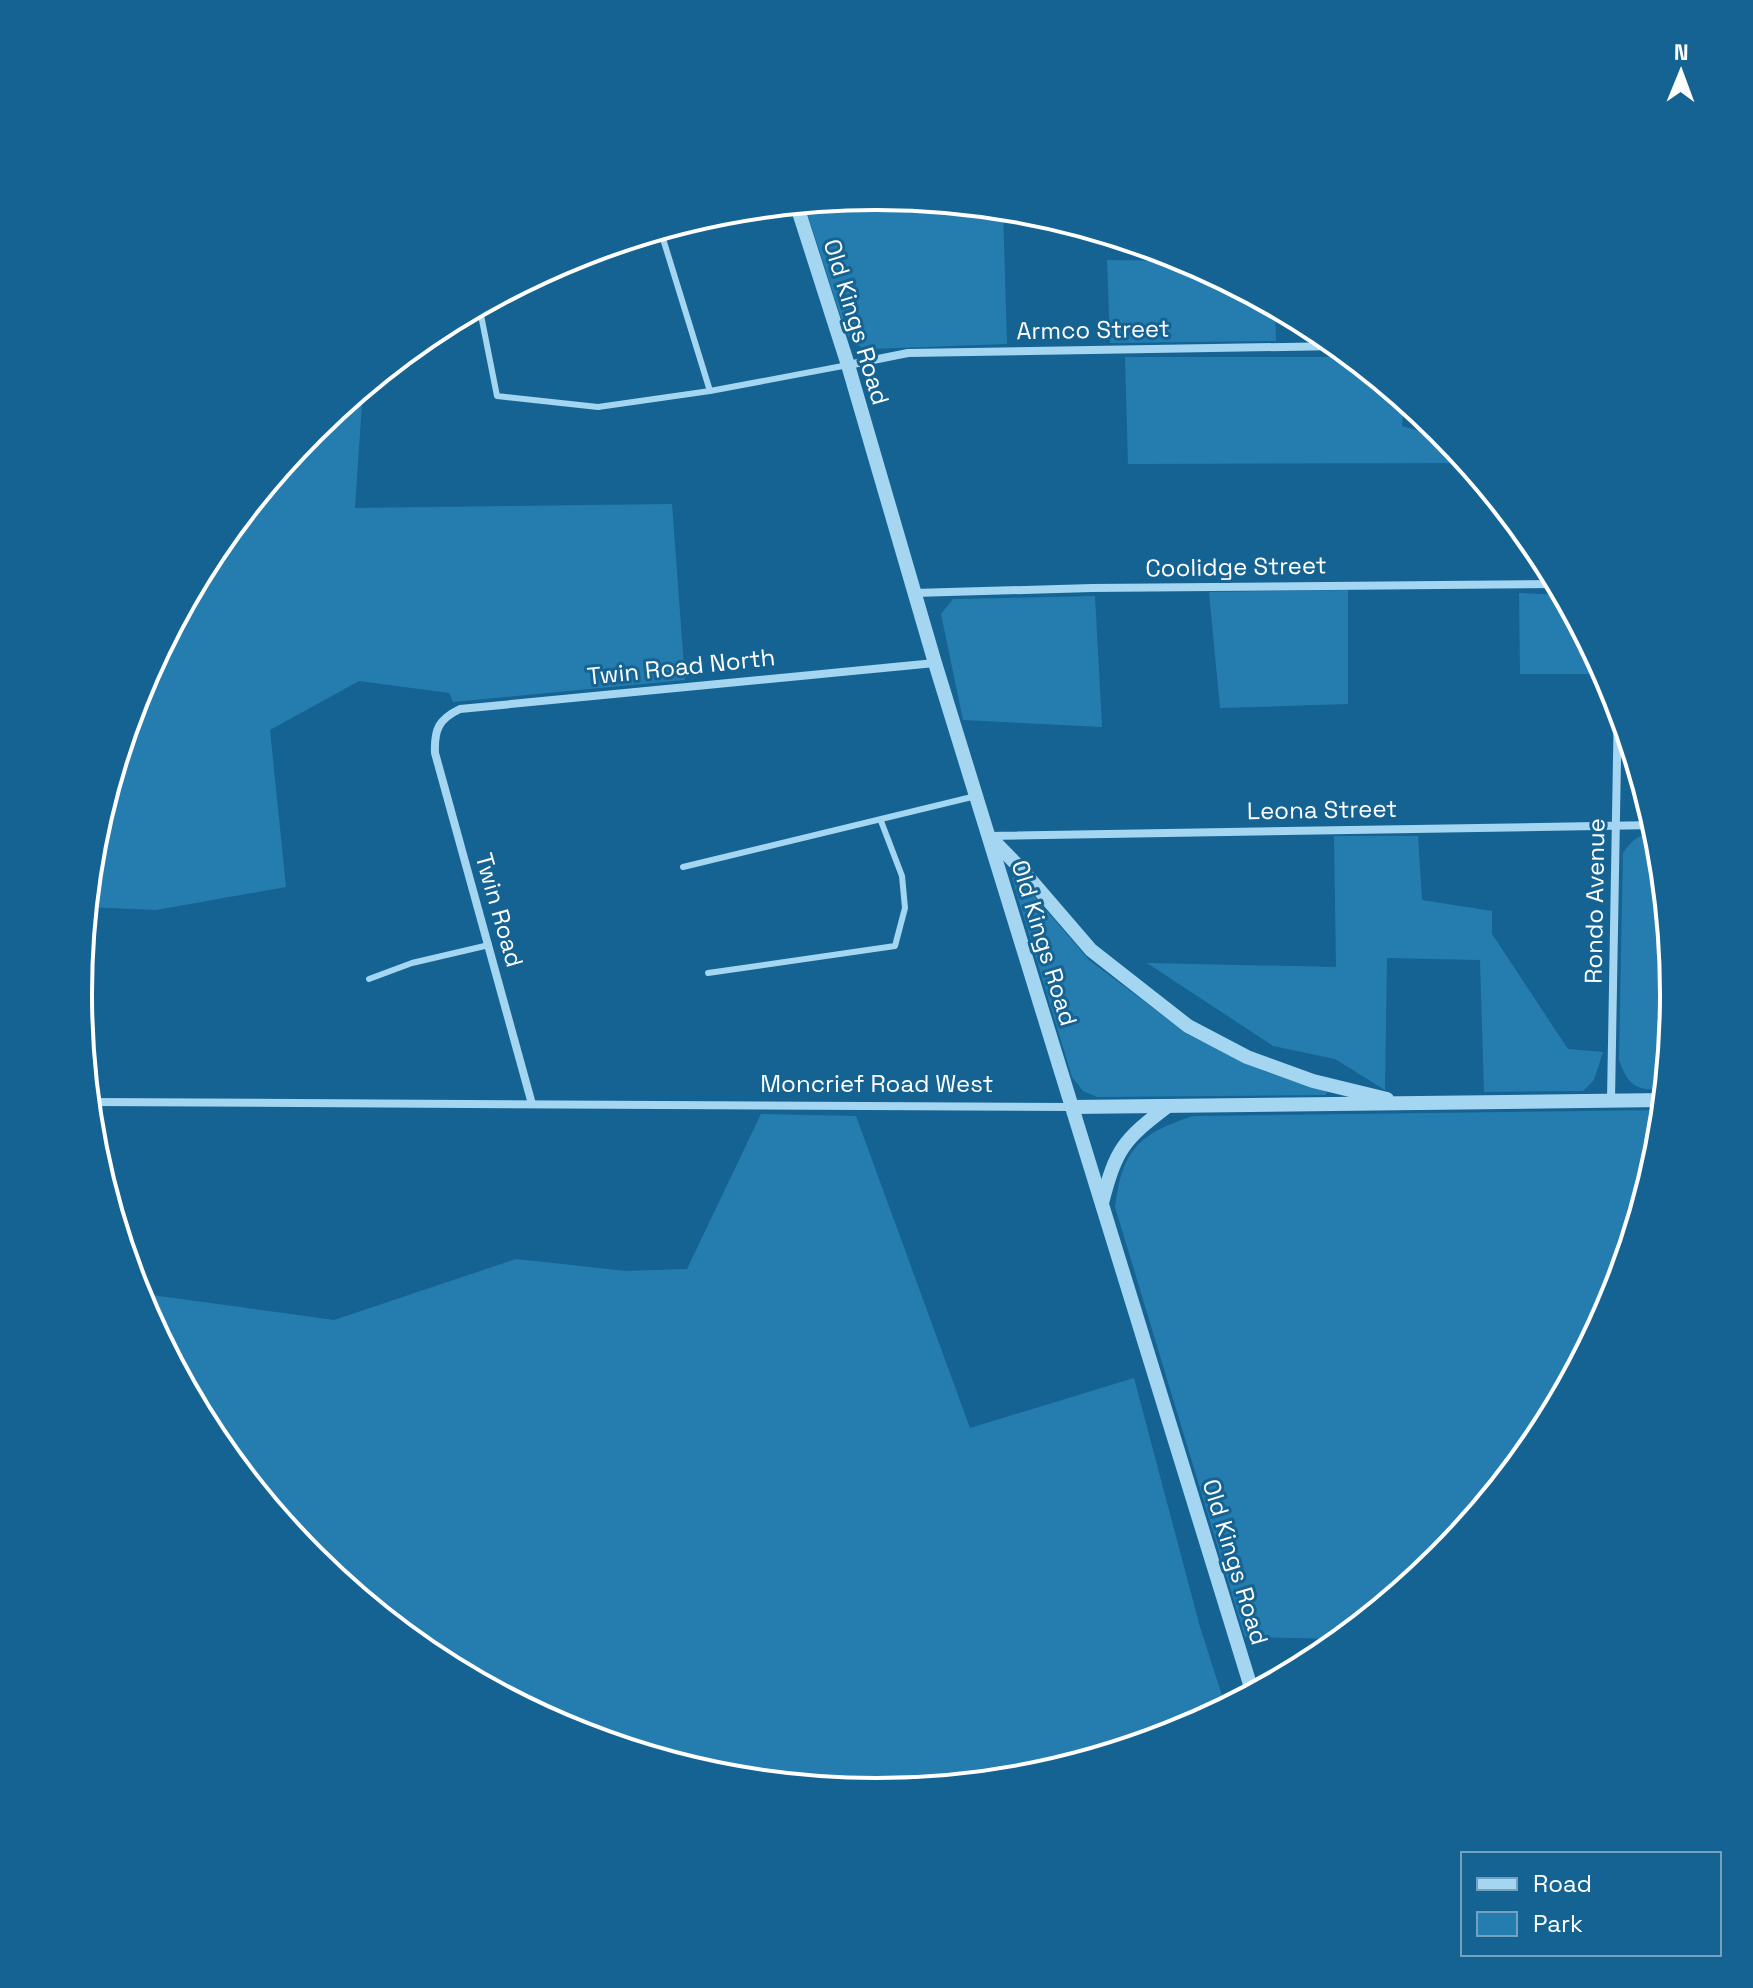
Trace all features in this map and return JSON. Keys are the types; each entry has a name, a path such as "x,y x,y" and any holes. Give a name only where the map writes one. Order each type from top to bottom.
{"street":[{"name":"Old Kings Road","path":"799,214 1250,1683"},
{"name":"Armco Street","path":"848,365 908,353 1318,346"},
{"name":"Coolidge Street","path":"914,593 1092,588 1545,584"},
{"name":"Twin Road North","path":"437,726 446,716 460,709 935,663"},
{"name":"Twin Road","path":"437,726 435,753 532,1104"},
{"name":"Rondo Avenue","path":"1611,1100 1618,739"},
{"name":"Leona Street","path":"988,836 1642,826"},
{"path":"988,836 1023,871 1091,950 1188,1026 1247,1057 1313,1081 1411,1105"},
{"name":"Moncrief Road West","path":"100,1102 1072,1107 1653,1100"},
{"path":"1101,1204 1112,1162 1134,1132 1168,1106"}],"lane":[{"path":"663,239 710,391"},
{"path":"481,317 497,396 598,407 710,391 848,365"},
{"path":"683,867 976,796"},
{"path":"708,973 895,946 905,908 902,876 881,821"},
{"path":"369,979 412,963 489,945"}],"green space":[{"path":"928,211 1003,220 1007,344 868,349 853,344 846,333 807,213"},
{"path":"1107,260 1155,261 1223,290 1275,319 1276,341 1110,343"},
{"path":"1125,357 1333,357 1403,413 1402,426 1424,432 1453,463 1128,464"},
{"path":"362,402 355,508 672,504 685,680 453,702 449,693 359,681 270,730 286,887 156,910 97,907 107,841 119,791 152,694 197,602 254,516 322,439"},
{"path":"1348,590 1348,704 1220,708 1209,592"},
{"path":"1519,593 1551,594 1592,674 1520,674"},
{"path":"1095,596 1102,727 963,720 941,614 953,599"},
{"path":"1645,835 1646,841 1659,943 1661,994 1655,1089 1635,1086 1626,1076 1619,1060 1623,853"},
{"path":"1334,836 1418,836 1422,900 1492,911 1492,934 1568,1049 1603,1052 1594,1080 1583,1091 1484,1092 1480,960 1387,958 1385,1090 1335,1059 1273,1046 1147,963 1336,967"},
{"path":"1016,875 1089,960 1189,1035 1264,1071 1327,1092 1326,1095 1097,1097 1083,1091 1072,1077 1012,878"},
{"path":"1652,1110 1634,1197 1601,1294 1580,1341 1529,1430 1499,1472 1431,1549 1394,1584 1322,1639 1245,1637 1115,1207 1122,1171 1136,1147 1159,1130 1193,1116"},
{"path":"761,1114 856,1116 970,1428 1134,1378 1200,1627 1223,1698 1177,1719 1080,1752 979,1772 928,1777 825,1777 774,1772 673,1752 576,1719 530,1698 441,1646 359,1584 322,1549 254,1472 224,1430 173,1341 153,1295 334,1320 516,1259 626,1271 687,1269"}]}
